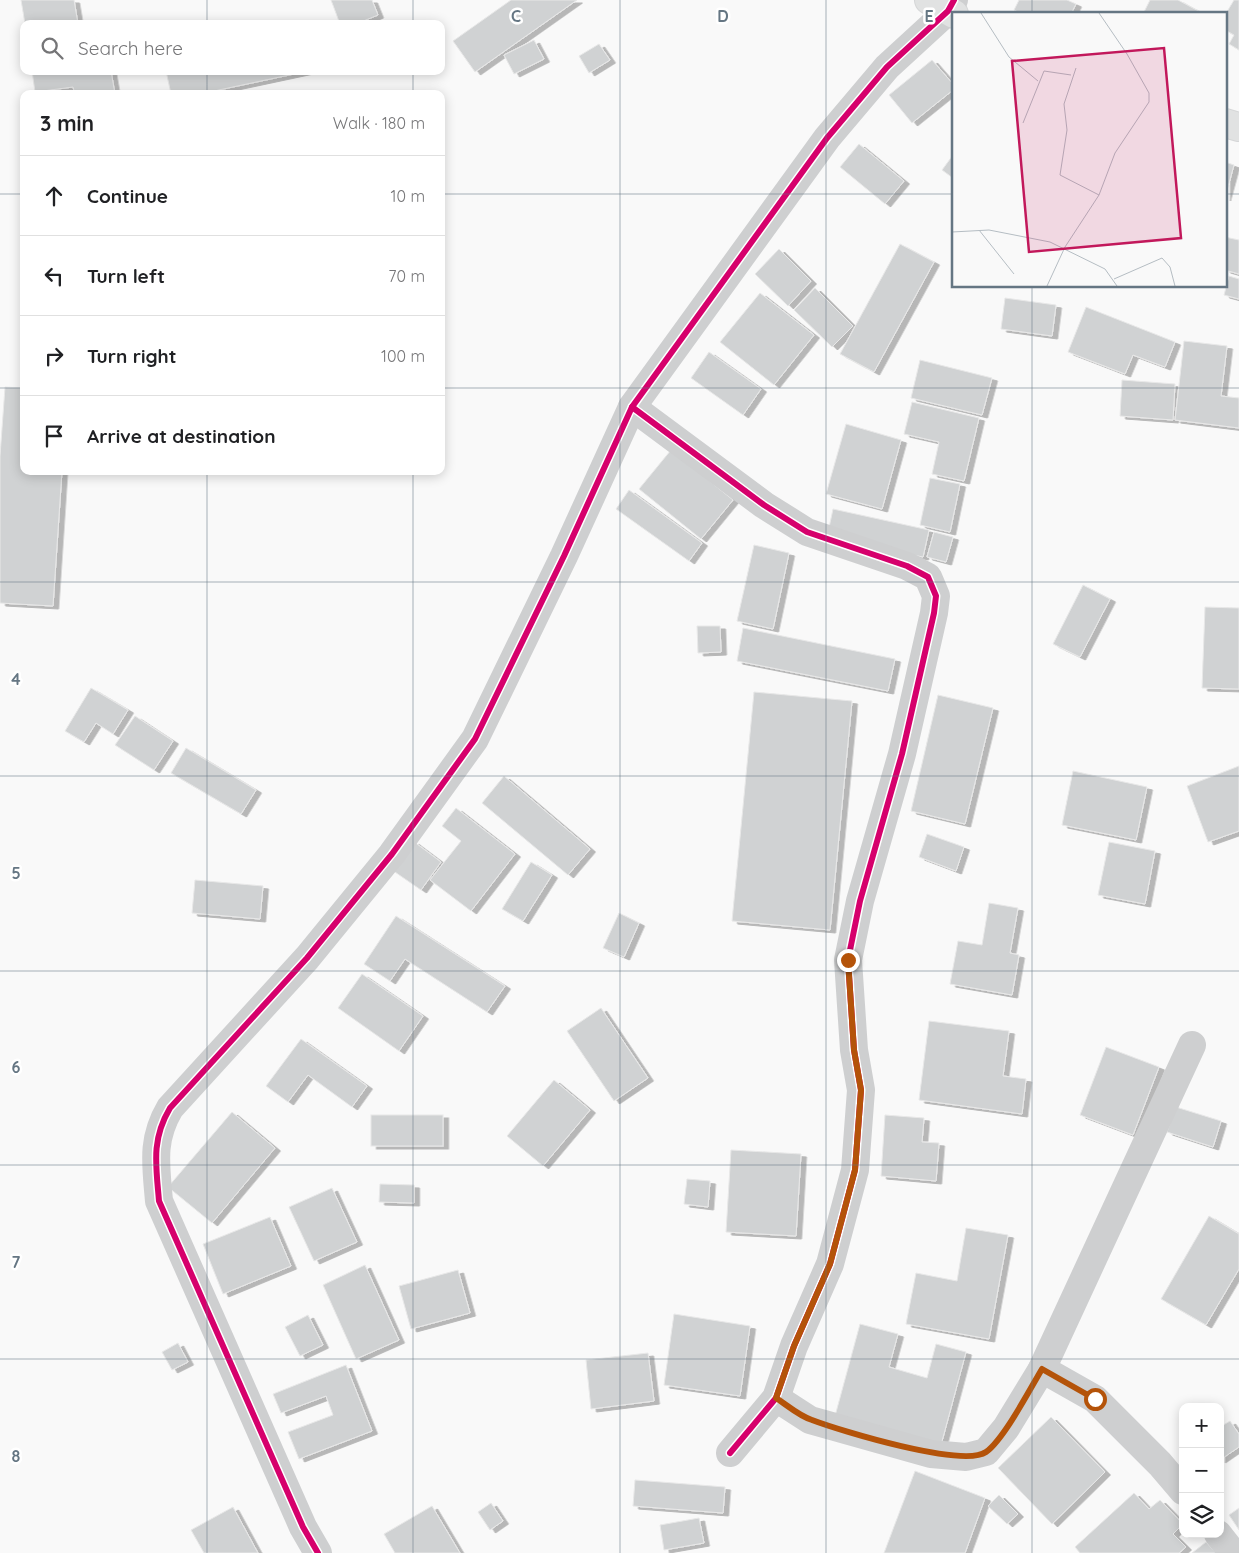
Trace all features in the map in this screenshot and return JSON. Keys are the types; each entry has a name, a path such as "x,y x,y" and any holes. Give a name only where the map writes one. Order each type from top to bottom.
{"main road":[{"path":"1226,124 1239,127"}],"street":[{"path":"318,1553 303,1527 159,1201 156,1156 160,1125 170,1108 307,958 392,854 474,739 564,556 632,407 827,138 887,67 946,6"},
{"path":"632,407 771,510 807,532 907,566 921,573 928,577 936,596 934,613 902,754 860,901 848,960 853,1040 861,1090 855,1170 830,1264 794,1346 776,1398 730,1452"},
{"path":"776,1398 810,1420 931,1454 966,1457 986,1452 1006,1428 1042,1369 1192,1045"},
{"path":"1042,1369 1095,1399 1160,1464 1179,1487"},
{"path":"1221,1538 1233,1553"}],"building":[{"path":"21,0 74,0 77,20 24,20"},
{"path":"331,0 372,0 378,15 366,20 338,20"},
{"path":"511,0 577,0 475,72 453,41"},
{"path":"1019,0 1067,0 1076,4 1072,12 1018,12 1014,10"},
{"path":"1150,0 1178,0 1200,12 1144,12"},
{"path":"1234,0 1239,0 1239,50 1229,44 1234,35 1226,31 1226,13"},
{"path":"534,40 544,59 514,74 504,55"},
{"path":"599,44 610,60 589,73 579,56"},
{"path":"932,60 952,83 952,91 912,123 889,95"},
{"path":"33,75 112,75 114,90 74,90 73,87 35,90"},
{"path":"167,75 289,75 219,90 170,90"},
{"path":"859,144 904,181 885,204 840,167"},
{"path":"952,156 952,177 942,170"},
{"path":"1226,162 1234,165 1226,194"},
{"path":"1226,237 1239,240 1239,274 1226,270"},
{"path":"900,244 934,262 874,372 840,354"},
{"path":"779,249 811,281 788,306 755,274"},
{"path":"1229,276 1239,279 1239,299 1224,295"},
{"path":"815,288 853,326 832,347 794,310"},
{"path":"760,293 814,335 774,385 720,342"},
{"path":"1005,298 1056,305 1052,336 1001,329"},
{"path":"1086,307 1175,342 1165,367 1133,355 1125,374 1068,352"},
{"path":"1184,341 1227,346 1221,396 1239,398 1239,428 1175,420"},
{"path":"709,352 761,389 743,415 691,378"},
{"path":"920,360 992,378 982,415 911,398"},
{"path":"1122,380 1175,384 1173,420 1120,416"},
{"path":"5,387 20,388 20,475 62,475 53,606 0,603 0,456"},
{"path":"912,402 979,418 964,481 932,474 939,442 904,434"},
{"path":"846,424 901,440 882,509 826,494"},
{"path":"671,450 733,500 701,539 639,489"},
{"path":"930,478 960,484 950,532 920,525"},
{"path":"629,490 702,543 689,561 616,509"},
{"path":"833,509 929,530 923,557 827,537"},
{"path":"934,532 953,537 946,562 927,557"},
{"path":"754,545 789,553 773,629 737,621"},
{"path":"1083,585 1110,599 1080,657 1053,644"},
{"path":"1205,607 1239,608 1239,689 1202,688"},
{"path":"697,626 720,626 721,652 698,653"},
{"path":"743,628 895,659 888,691 737,661"},
{"path":"91,688 128,710 113,734 96,723 84,742 65,731"},
{"path":"754,692 852,701 830,930 732,921"},
{"path":"938,695 993,708 965,824 911,811"},
{"path":"135,716 173,741 154,770 115,745"},
{"path":"186,748 256,790 241,814 171,773"},
{"path":"1239,766 1239,831 1208,842 1187,786"},
{"path":"1073,771 1147,787 1136,840 1062,825"},
{"path":"504,776 590,849 568,875 482,803"},
{"path":"456,808 515,854 471,911 430,880 461,841 442,826"},
{"path":"927,834 964,847 956,871 919,857"},
{"path":"413,841 441,862 421,890 392,870"},
{"path":"1109,842 1155,851 1145,904 1098,895"},
{"path":"531,862 552,875 523,921 502,909"},
{"path":"195,880 263,886 260,919 192,913"},
{"path":"989,903 1018,908 1010,953 1019,955 1012,995 950,984 958,941 982,945"},
{"path":"619,913 639,923 624,957 603,948"},
{"path":"396,916 505,986 487,1012 405,959 390,981 364,964"},
{"path":"362,974 423,1016 399,1051 338,1008"},
{"path":"601,1008 648,1078 614,1101 567,1031"},
{"path":"929,1021 1009,1031 1003,1076 1026,1079 1022,1114 919,1100"},
{"path":"301,1039 367,1086 352,1107 308,1075 288,1102 266,1086"},
{"path":"1106,1047 1159,1067 1133,1135 1080,1115"},
{"path":"554,1080 590,1110 543,1166 507,1136"},
{"path":"1176,1107 1221,1121 1213,1147 1167,1132"},
{"path":"232,1112 275,1148 212,1223 168,1187"},
{"path":"371,1115 443,1115 443,1146 371,1146"},
{"path":"885,1115 924,1118 922,1142 939,1143 936,1181 881,1176"},
{"path":"731,1150 801,1154 796,1236 726,1232"},
{"path":"687,1179 710,1181 708,1207 684,1204"},
{"path":"380,1184 414,1185 414,1203 379,1202"},
{"path":"332,1188 357,1242 314,1261 289,1207"},
{"path":"1209,1216 1239,1234 1239,1269 1206,1325 1161,1299"},
{"path":"270,1217 291,1266 223,1294 203,1244"},
{"path":"966,1228 1008,1235 989,1339 906,1324 916,1273 957,1281"},
{"path":"365,1265 399,1340 356,1359 323,1285"},
{"path":"458,1270 470,1313 411,1329 399,1286"},
{"path":"674,1314 750,1326 740,1396 664,1385"},
{"path":"308,1315 323,1345 300,1356 285,1327"},
{"path":"860,1324 898,1334 889,1367 927,1378 936,1344 966,1352 941,1445 835,1416"},
{"path":"178,1343 188,1362 172,1370 162,1352"},
{"path":"648,1353 654,1401 591,1409 586,1360"},
{"path":"346,1365 372,1431 299,1459 288,1432 333,1415 326,1396 281,1413 273,1394"},
{"path":"1051,1417 1105,1472 1052,1524 998,1468"},
{"path":"1230,1421 1239,1434 1239,1447 1224,1457 1224,1448 1224,1425"},
{"path":"915,1471 985,1498 965,1553 884,1553"},
{"path":"635,1480 725,1487 723,1513 633,1506"},
{"path":"1134,1493 1149,1509 1160,1500 1179,1520 1179,1528 1173,1534 1186,1547 1179,1553 1080,1553 1075,1547"},
{"path":"999,1495 1018,1514 1007,1524 988,1506"},
{"path":"491,1503 503,1521 490,1530 478,1512"},
{"path":"432,1506 460,1553 395,1553 384,1534"},
{"path":"233,1507 258,1553 204,1553 191,1530"},
{"path":"1239,1508 1239,1530 1229,1515"},
{"path":"699,1518 704,1543 664,1550 660,1525"},
{"path":"1206,1542 1216,1553 1192,1553"}],"cycle path":[{"path":"318,1553 303,1527 159,1201 156,1153 157,1142 164,1120 170,1108 307,958 392,854 475,739 564,556 632,407 827,138 887,67 948,11 954,0"},
{"path":"632,407 764,505 807,532 907,566 928,577 936,596 934,613 902,754 860,901 848,960 854,1050 861,1090 855,1170 830,1264 794,1346 776,1398 730,1453"}],"route":[{"path":"848,960 849,1001 854,1050 861,1090 855,1170 830,1264 794,1346 776,1398 810,1420 931,1454 966,1457 986,1452 1006,1428 1042,1369 1095,1399"}]}
